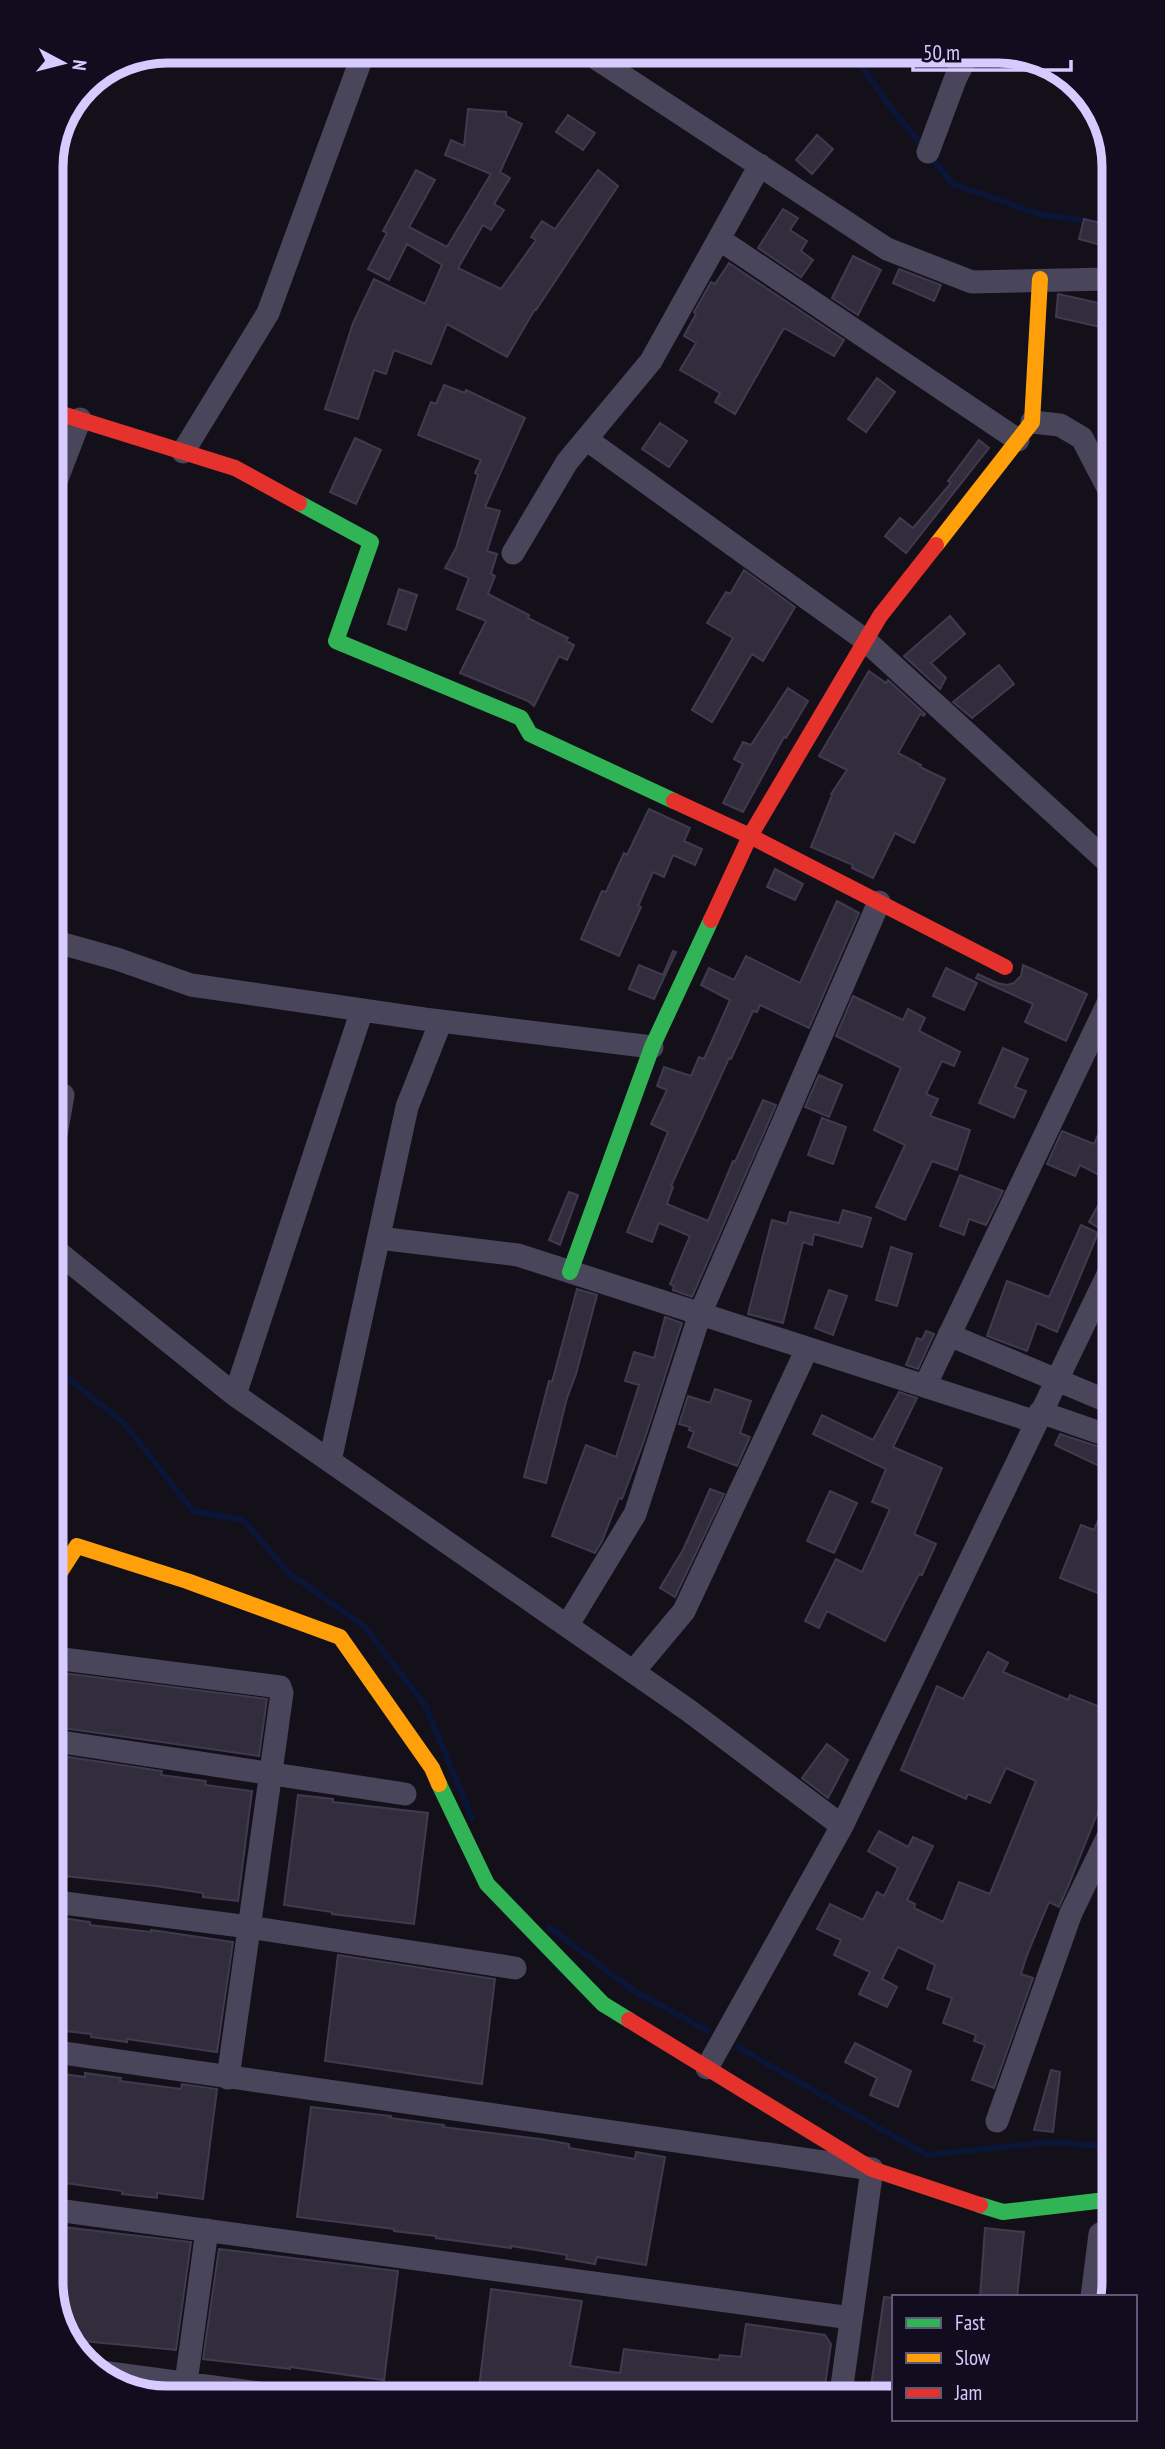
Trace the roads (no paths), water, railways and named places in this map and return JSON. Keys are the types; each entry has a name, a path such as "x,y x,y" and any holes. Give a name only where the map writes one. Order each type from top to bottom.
{"street":[{"path":"183,452 268,313 360,63"},
{"path":"602,63 887,249 972,282 1102,279"},
{"path":"928,152 964,63"},
{"path":"513,553 566,462 651,361 760,165"},
{"path":"719,239 1025,431 1060,425 1083,438 1102,476"},
{"path":"570,1272 652,1047 750,835 880,616 1025,431 1040,279"},
{"path":"63,414 235,468 371,542 336,641 521,718 530,734 750,835 1005,967"},
{"path":"63,463 80,419"},
{"path":"586,439 865,640 1102,857"},
{"path":"567,1626 635,1514 700,1314 879,902"},
{"path":"63,944 191,985 441,1021 652,1047"},
{"path":"235,1395 362,1010"},
{"path":"925,1386 1102,1018"},
{"path":"330,1461 407,1107 441,1021"},
{"path":"379,1238 518,1255 925,1386 1102,1434"},
{"path":"63,1256 235,1395 688,1710 842,1826"},
{"path":"707,2068 842,1826 1102,1286"},
{"path":"949,1335 1102,1399"},
{"path":"633,1672 684,1611 807,1349"},
{"path":"63,1568 77,1546 187,1581 340,1637 432,1768 487,1884 603,2004 872,2169"},
{"path":"63,1659 280,1687 282,1693 228,2078"},
{"path":"63,1742 405,1794"},
{"path":"997,2121 1071,1913 1102,1849"},
{"path":"63,1903 249,1927 515,1968"},
{"path":"63,2053 872,2169 1003,2212 1102,2200"},
{"path":"842,2386 872,2169"},
{"path":"63,2211 851,2318"},
{"path":"186,2386 207,2230"},
{"path":"1092,2295 1100,2234"},
{"path":"127,2378 166,2386"}],"waterway":[{"path":"857,63 923,147"},
{"path":"930,156 953,184 1039,214 1102,223"},
{"path":"63,1374 124,1423 193,1511 243,1520 290,1574 364,1626 425,1705 472,1818"},
{"path":"549,1927 634,1991 708,2031"},
{"path":"738,2047 927,2155 1051,2142 1102,2146"}]}
